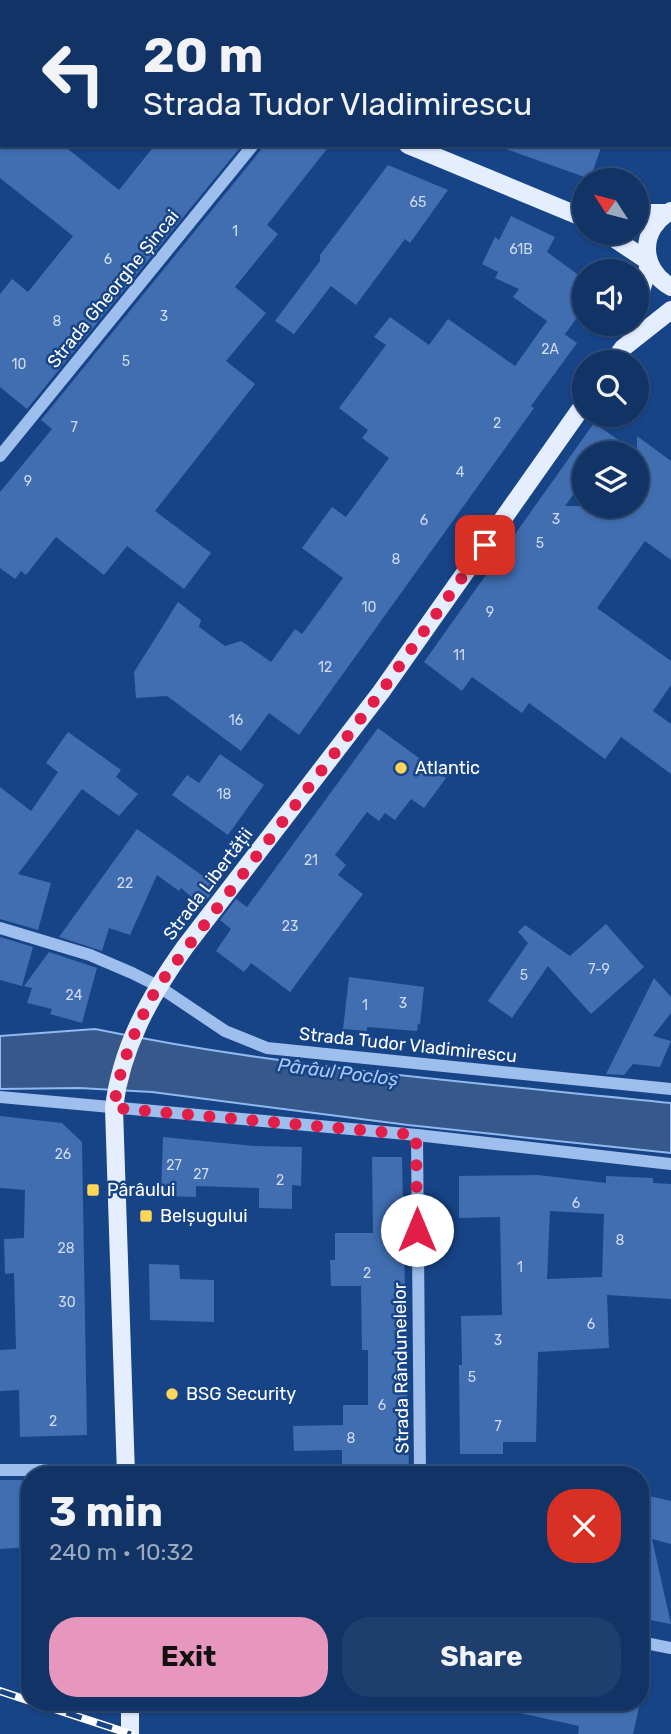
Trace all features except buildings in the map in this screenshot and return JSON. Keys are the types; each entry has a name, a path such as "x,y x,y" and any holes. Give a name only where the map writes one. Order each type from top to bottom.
{"main road":[{"path":"413,147 572,212"},
{"path":"649,212 670,211"},
{"path":"648,259 646,247 649,233 656,221 670,211"},
{"path":"623,245 642,259"},
{"path":"649,264 661,281 671,287"},
{"path":"624,350 671,310"},
{"name":"Strada Libertății","path":"126,1466 115,1102 124,1062 135,1032 158,986 381,692 572,421"},
{"path":"130,1711 130,1734"}],"street":[{"name":"Strada Gheorghe Șincai","path":"0,456 251,147"},
{"name":"Strada Tudor Vladimirescu","path":"0,928 90,955 158,986 225,1031 267,1048 671,1090"},
{"path":"0,1097 115,1102 671,1164"},
{"name":"Strada Rândunelelor","path":"416,1135 420,1466"},
{"path":"0,1470 21,1470"},
{"path":"649,1644 671,1648"}],"water":[{"name":"Pârâul Pocloș","path":"95,1029 166,1043 310,1064 671,1103 671,1153 408,1125 152,1092 79,1088 0,1089 0,1036"}],"railway":[{"path":"0,1691 21,1698"},
{"path":"61,1711 131,1734"}],"place":[{"name":"Atlantic","path":"401,768"},
{"name":"Pârâului","path":"93,1190"},
{"name":"Belșugului","path":"146,1216"},
{"name":"BSG Security","path":"172,1394"}],"route":[{"path":"417,1230 416,1135 114,1108 124,1062 144,1012 158,986 381,692 485,545"}]}
